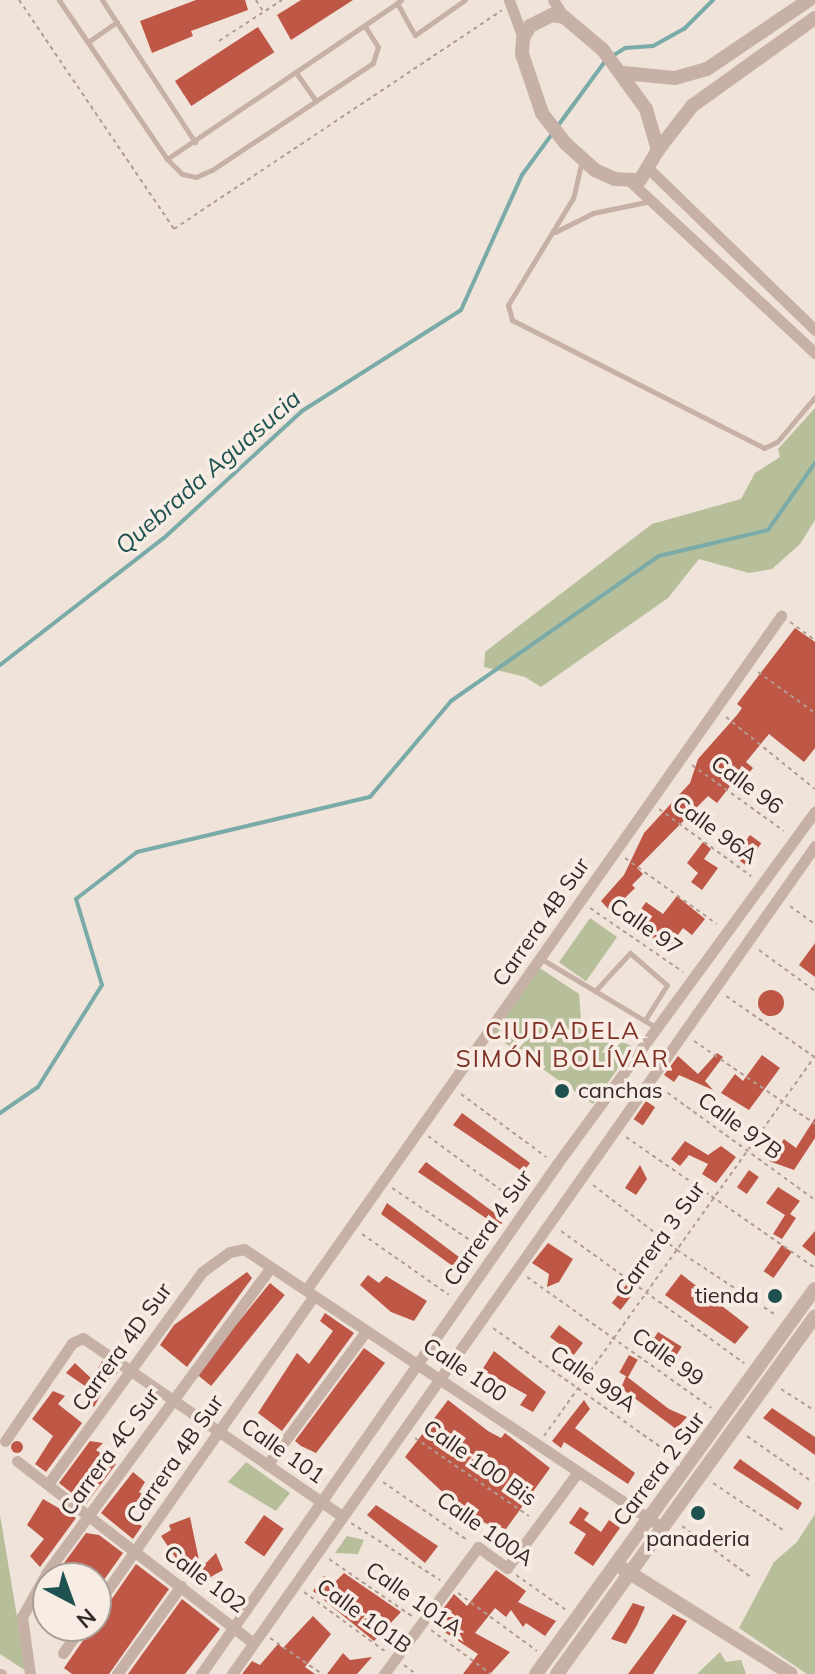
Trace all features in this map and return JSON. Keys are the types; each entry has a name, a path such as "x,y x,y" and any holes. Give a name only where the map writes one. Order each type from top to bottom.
{"street":[{"path":"509,0 523,38 530,86 566,144 595,170 632,183 815,353"},
{"path":"553,0 564,17 603,50 622,71 646,109 658,150"},
{"path":"622,71 675,78 707,69 809,0"},
{"path":"523,38 539,19 564,17"},
{"path":"632,183 650,170 658,150 692,106 815,18"},
{"path":"650,170 815,330"},
{"name":"Carrera 4B Sur","path":"112,1583 219,1432 351,1226 781,616"},
{"name":"Carrera 4 Sur","path":"201,1674 557,1164 814,815"},
{"name":"Carrera 4 Sur","path":"232,1674 514,1266 745,939 815,846"},
{"name":"Calle 100","path":"244,1249 649,1519 667,1523"},
{"name":"Carrera 4D Sur","path":"48,1484 202,1272 230,1252 244,1249"},
{"name":"Carrera 4C Sur","path":"30,1674 22,1617 47,1572 271,1267"},
{"name":"Carrera 2 Sur","path":"562,1672 737,1428 790,1325 815,1289"},
{"name":"Carrera 2 Sur","path":"536,1674 724,1418 815,1316"},
{"path":"267,1465 366,1331"},
{"name":"Calle 101","path":"5,1441 72,1343 83,1338 342,1516"},
{"name":"Calle 102","path":"17,1461 253,1643"},
{"path":"507,1568 578,1472"},
{"path":"384,1674 478,1547"},
{"name":"Calle 100A","path":"478,1547 507,1568"},
{"path":"616,1564 791,1674"},
{"path":"117,1674 181,1586"},
{"path":"63,1653 71,1642"}],"lane":[{"path":"59,0 167,159 182,174 196,177 316,101 379,56 365,26"},
{"path":"102,0 195,142"},
{"path":"167,159 297,74 399,2 415,35 465,0"},
{"path":"88,42 117,22"},
{"path":"297,74 316,101"},
{"path":"582,159 573,198 508,305 518,324 764,448 777,442 815,397"},
{"path":"554,232 593,213 652,201"},
{"path":"595,991 625,953 630,953 667,985 645,1020"},
{"path":"540,958 658,1028"}],"path":[{"path":"256,0 264,12"},
{"path":"219,41 282,0"},
{"path":"781,616 815,640"},
{"path":"747,664 815,713"},
{"path":"715,709 815,789"},
{"name":"Calle 96","path":"681,757 795,839"},
{"name":"Calle 96A","path":"650,802 762,883"},
{"path":"616,850 728,932"},
{"path":"776,896 815,924"},
{"name":"Calle 97","path":"580,901 694,980"},
{"path":"745,939 815,991"},
{"path":"711,987 815,1057"},
{"path":"680,1031 815,1124"},
{"name":"Carrera 3 Sur","path":"538,1445 815,1057"},
{"name":"Calle 97B","path":"647,1078 815,1200"},
{"path":"450,1086 557,1164"},
{"path":"612,1127 713,1201 815,1268"},
{"path":"419,1129 526,1209"},
{"path":"579,1175 677,1250 790,1325"},
{"path":"383,1182 494,1256"},
{"path":"547,1221 815,1411"},
{"path":"351,1226 460,1302"},
{"name":"Calle 99","path":"514,1266 724,1418"},
{"name":"Calle 99A","path":"479,1318 688,1467"},
{"path":"737,1428 811,1481"},
{"name":"Calle 100 Bis","path":"402,1429 540,1523"},
{"name":"Calle 100A","path":"371,1474 478,1547"},
{"path":"702,1476 786,1532"},
{"path":"667,1523 752,1578"},
{"name":"Calle 101A","path":"317,1551 491,1674"},
{"name":"Calle 100A","path":"507,1568 577,1618"},
{"name":"Calle 101B","path":"293,1585 416,1674"},
{"name":"Calle 102","path":"261,1631 322,1674"}],"green space":[{"path":"815,408 815,520 800,544 772,569 749,573 699,559 668,598 541,687 525,677 484,667 485,652 652,524 741,499 755,473 780,457 778,449"},
{"path":"590,918 617,937 586,981 559,962"},
{"path":"538,967 579,994 581,1020 633,1047 593,1104 492,1034"},
{"path":"246,1462 290,1493 276,1511 228,1482"},
{"path":"815,1514 815,1674 807,1674 739,1628 774,1562 797,1542"},
{"path":"0,1515 26,1671 0,1654"},
{"path":"347,1536 364,1540 358,1554 335,1553"},
{"path":"720,1652 726,1662 741,1660 746,1674 697,1674"}],"building":[{"path":"196,0 245,0 248,10 191,31 193,36 152,53 140,21"},
{"path":"301,0 353,0 291,40 277,15"},
{"path":"258,27 274,52 191,106 175,81"},
{"path":"795,628 815,642 815,748 804,762 769,734 746,762 753,768 739,785 734,781 717,803 708,796 637,868 643,874 632,885 635,888 611,912 601,901 624,875 644,833 690,783 698,759 737,715 742,708 737,704"},
{"path":"750,835 761,843 745,865 734,857"},
{"path":"703,842 711,849 704,859 718,868 702,890 691,882 698,873 687,863"},
{"path":"677,896 705,919 692,935 683,928 667,950 631,923 646,902 663,914"},
{"path":"815,943 815,977 799,965"},
{"path":"771,990 780,994 784,1003 780,1012 771,1016 762,1012 758,1003 762,994"},
{"path":"717,1053 723,1057 705,1081 713,1090 679,1075 674,1082 664,1075 678,1056 698,1074"},
{"path":"762,1055 780,1068 749,1110 721,1093 735,1074 743,1081"},
{"path":"646,1101 655,1107 643,1125 634,1119"},
{"path":"462,1113 530,1163 523,1172 453,1125"},
{"path":"815,1118 815,1138 794,1170 769,1161 784,1139 796,1148"},
{"path":"685,1141 708,1155 721,1146 736,1157 716,1183 702,1174 708,1164 689,1155 680,1166 671,1159"},
{"path":"426,1162 504,1220 499,1227 418,1172"},
{"path":"640,1165 647,1179 636,1195 625,1188"},
{"path":"749,1170 759,1177 747,1194 737,1187"},
{"path":"778,1187 800,1201 790,1214 796,1218 782,1239 773,1234 785,1215 766,1203"},
{"path":"387,1203 459,1257 454,1267 381,1214"},
{"path":"815,1231 815,1256 802,1246"},
{"path":"548,1243 573,1259 559,1282 547,1287 549,1274 532,1263"},
{"path":"782,1245 792,1252 773,1278 764,1271"},
{"path":"247,1272 252,1278 187,1367 160,1345 174,1325"},
{"path":"681,1274 749,1327 735,1344 665,1295"},
{"path":"368,1275 379,1283 386,1276 427,1301 414,1321 391,1312 360,1285"},
{"path":"270,1283 285,1295 211,1386 196,1374"},
{"path":"626,1285 635,1292 621,1310 612,1303"},
{"path":"325,1313 354,1333 282,1431 258,1413 297,1353 309,1364 333,1331 320,1321"},
{"path":"559,1325 583,1343 574,1355 550,1337"},
{"path":"658,1332 682,1347 670,1366 646,1352"},
{"path":"364,1348 385,1363 316,1453 301,1446 295,1441"},
{"path":"494,1351 546,1392 533,1412 520,1405 527,1395 482,1370"},
{"path":"629,1355 638,1360 628,1377 619,1372"},
{"path":"102,1361 118,1373 111,1376 94,1407 79,1394 85,1386 66,1373 75,1363 92,1379"},
{"path":"626,1376 669,1409 687,1417 676,1429 621,1388"},
{"path":"53,1391 65,1396 58,1404 82,1423 46,1472 35,1464 53,1436 32,1419"},
{"path":"448,1400 488,1431 501,1438 505,1433 550,1468 506,1529 485,1523 450,1499 405,1457"},
{"path":"584,1400 590,1409 575,1428 635,1473 628,1484 564,1442 561,1448 552,1441"},
{"path":"772,1408 815,1437 815,1455 763,1418"},
{"path":"17,1441 23,1447 17,1453 11,1447"},
{"path":"90,1441 103,1443 96,1450 116,1464 86,1504 59,1483"},
{"path":"740,1459 802,1503 798,1510 733,1468"},
{"path":"133,1472 145,1482 139,1492 145,1496 126,1516 142,1526 133,1539 101,1513"},
{"path":"43,1499 76,1518 44,1562 35,1562 30,1556 44,1539 27,1525"},
{"path":"376,1505 438,1546 425,1563 367,1515"},
{"path":"580,1507 589,1513 584,1520 601,1532 609,1520 620,1528 593,1566 574,1553 586,1534 569,1523"},
{"path":"264,1515 284,1529 264,1557 244,1543"},
{"path":"190,1517 199,1560 181,1566 161,1536 171,1530 169,1525"},
{"path":"86,1533 99,1535 123,1553 112,1568 112,1562 65,1562"},
{"path":"216,1553 223,1570 207,1579 202,1567"},
{"path":"136,1564 169,1589 109,1674 72,1674 64,1668 82,1642 112,1642 112,1599"},
{"path":"496,1570 526,1591 518,1602 556,1621 545,1636 526,1623 523,1627 511,1610 506,1617 495,1608 475,1633 510,1652 490,1674 463,1674 478,1654 437,1627 449,1612 443,1609 454,1594 467,1606"},
{"path":"344,1573 401,1612 374,1641 313,1591 324,1576 334,1583"},
{"path":"182,1599 220,1629 185,1674 128,1674"},
{"path":"633,1603 645,1607 626,1644 611,1639"},
{"path":"673,1614 687,1621 653,1674 628,1674"},
{"path":"313,1616 331,1634 305,1667 315,1674 242,1674 252,1661 260,1665 278,1644 283,1648"},
{"path":"343,1653 350,1660 372,1657 357,1674 327,1674"}],"waterway":[{"name":"Quebrada Aguasucia","path":"614,55 625,48 653,46 684,29 713,0"},
{"name":"Quebrada Aguasucia","path":"557,127 606,60"},
{"name":"Quebrada Aguasucia","path":"0,665 164,538 302,411 461,310 522,175 552,134"},
{"path":"0,1113 38,1087 102,985 76,899 137,852 370,797 451,701 659,556 768,530 815,463"}],"place":[{"name":"canchas","path":"562,1091"},
{"name":"tienda","path":"775,1296"},
{"name":"panaderia","path":"698,1513"}],"district":[{"name":"CIUDADELA SIMÓN BOLÍVAR","path":"563,1045"}]}
